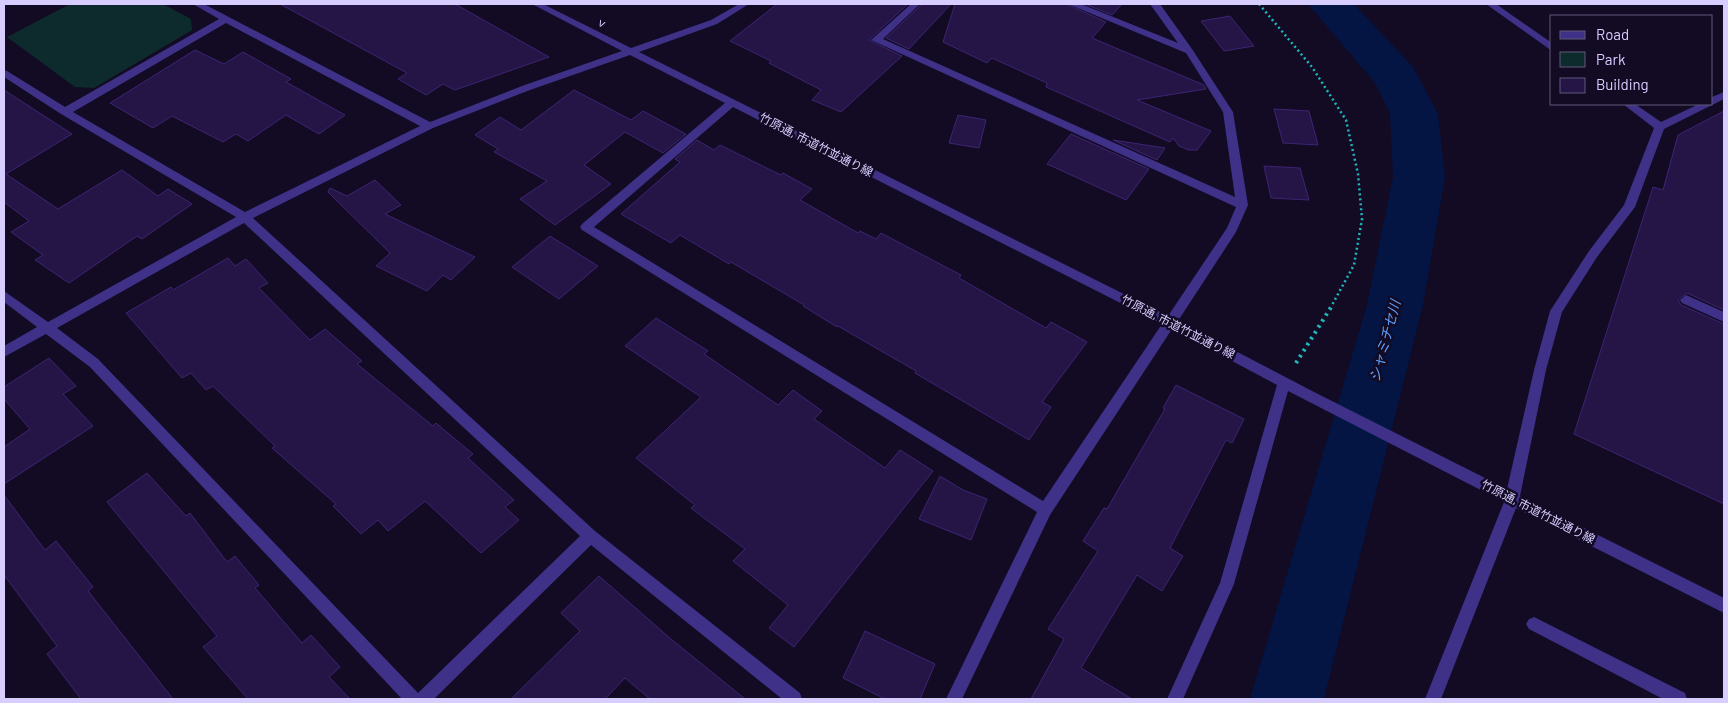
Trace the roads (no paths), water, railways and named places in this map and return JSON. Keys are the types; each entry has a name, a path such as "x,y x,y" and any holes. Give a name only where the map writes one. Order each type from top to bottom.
{"street":[{"path":"197,4 429,126"},
{"name":"ｖ","path":"536,4 631,52"},
{"path":"4,352 245,217 429,126 714,22 745,4"},
{"path":"916,4 876,40 1242,205"},
{"path":"1073,4 1189,51"},
{"path":"954,699 1046,510 1232,229 1242,205 1228,112 1189,51 1155,4"},
{"path":"1490,4 1550,47"},
{"path":"65,112 226,19"},
{"name":"竹原通, 市道竹並通り線","path":"631,52 1171,323 1512,500 1724,606"},
{"path":"4,73 65,112 245,217 590,536 794,699"},
{"path":"732,103 586,227 1046,510"},
{"path":"1629,105 1660,127"},
{"path":"1434,699 1512,500 1540,370 1556,311 1593,254 1629,207 1660,127 1705,105"},
{"path":"4,296 94,363 412,699"},
{"path":"1686,300 1724,316"},
{"path":"1175,699 1227,584 1284,382"},
{"path":"423,699 590,536"},
{"path":"1534,624 1679,699"}],"waterway":[{"name":"シャミチセ川","path":"1287,699 1358,434 1395,305 1419,177 1414,114 1396,78 1362,37 1330,4"}]}
